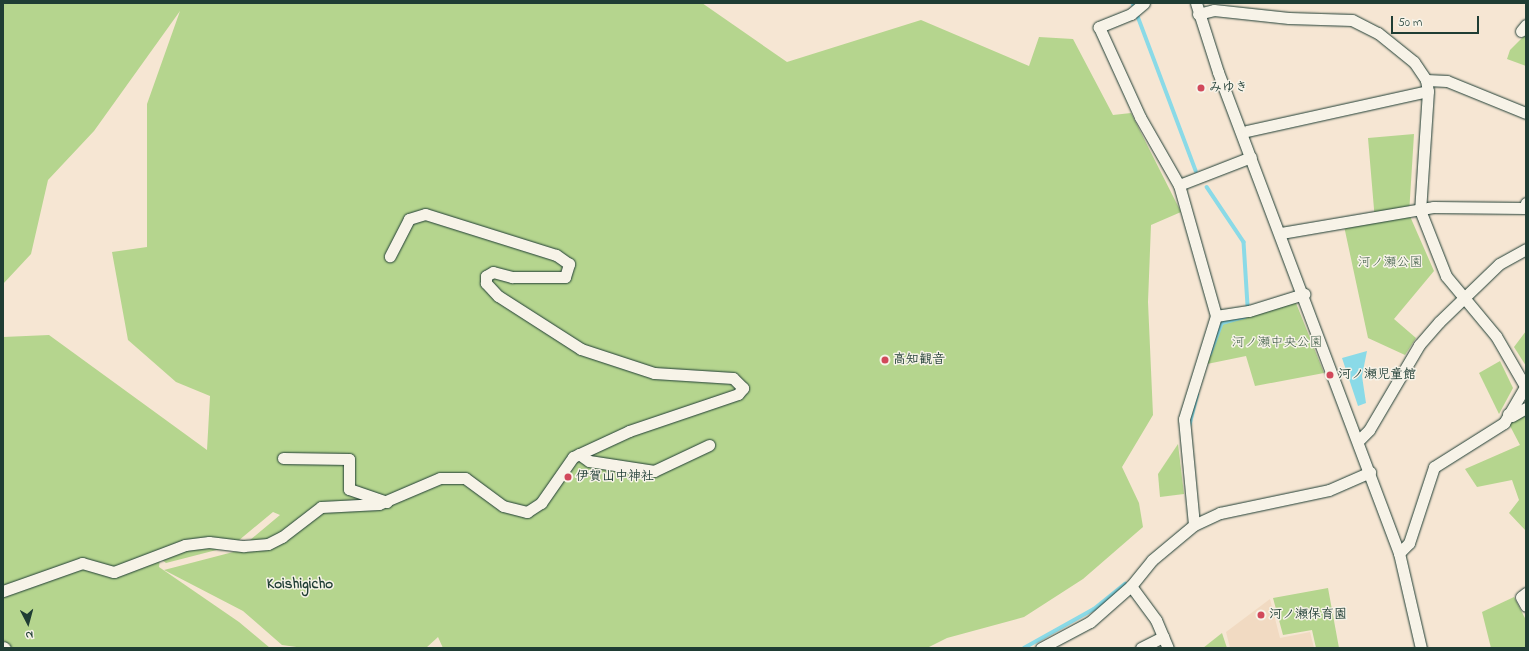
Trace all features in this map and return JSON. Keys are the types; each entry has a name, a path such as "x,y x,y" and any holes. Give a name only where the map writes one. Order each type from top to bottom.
{"street":[{"path":"1143,4 1131,14 1099,27 1140,117 1179,185 1216,316 1184,419 1194,526"},
{"path":"1399,553 1409,543 1434,467 1456,450 1489,435 1508,414 1526,386 1496,336 1464,298 1440,266 1420,210 1427,85 1414,62 1378,32 1352,20 1289,18 1197,8 1251,157 1359,440 1399,553 1421,648"},
{"path":"1247,132 1447,81 1526,113"},
{"path":"1179,185 1251,157"},
{"path":"1280,233 1458,204 1526,210"},
{"path":"3,591 82,563 103,571 118,571 185,545 209,542 244,546 268,544 282,537 320,507 387,502 436,479 456,476 470,482 503,506 527,512 541,503 569,460 579,454 629,431 738,394 743,388 733,378 654,373 581,349 498,296 486,283 486,276 493,272 512,277 565,277 569,264 556,255 425,214 409,219 390,256"},
{"path":"1359,440 1419,345 1499,264 1526,249"},
{"path":"1216,316 1249,311 1304,294"},
{"path":"1508,414 1512,416 1526,408"},
{"path":"579,454 589,461 654,471 709,445"},
{"path":"283,458 349,459 349,489 387,502"},
{"path":"1041,648 1090,622 1131,586 1152,560 1194,526 1220,513 1329,490 1370,472"},
{"path":"1131,586 1156,620 1168,648"},
{"path":"1526,593 1521,597 1526,606"},
{"path":"1141,648 1163,637"}],"shaded area":[{"name":"河ノ瀬保育園","path":"1270,599 1280,638 1310,632 1314,648 1230,648 1226,632"}],"green space":[{"path":"3,3 702,3 787,62 921,20 1029,66 1039,37 1073,39 1113,115 1131,113 1181,212 1151,225 1148,302 1153,415 1122,467 1139,503 1143,527 1083,579 1024,617 947,638 927,648 443,648 438,637 426,648 304,648 282,645 243,611 164,570 237,551 280,515 273,512 232,546 166,563 160,558 159,567 239,622 270,648 3,648 3,337 49,335 207,450 210,396 176,382 128,340 112,252 147,247 147,104 180,11 94,131 48,180 31,254 3,284"},
{"path":"1526,34 1526,66 1507,59 1510,50"},
{"name":"河ノ瀬公園","path":"1414,134 1409,214 1434,271 1394,319 1416,338 1405,355 1368,338 1344,226 1375,221 1368,138"},
{"name":"河ノ瀬中央公園","path":"1296,303 1324,373 1255,386 1246,356 1207,364 1223,319"},
{"path":"1526,331 1526,366 1514,347"},
{"path":"1500,361 1513,388 1499,414 1479,373"},
{"path":"1526,413 1526,531 1509,513 1519,500 1512,480 1477,487 1465,469 1520,445 1509,424"},
{"path":"1178,444 1184,494 1160,497 1158,474"},
{"path":"1328,588 1339,648 1316,648 1312,630 1283,635 1273,598"},
{"path":"1514,597 1526,620 1526,648 1491,648 1482,612"},
{"path":"1222,633 1227,648 1203,648"}],"water":[{"path":"1367,351 1362,376 1366,403 1358,406 1342,358"}],"waterway":[{"path":"1133,3 1196,171"},
{"path":"1207,187 1244,242 1248,305"},
{"path":"1210,354 1222,323 1244,317"},
{"path":"1189,427 1197,395"},
{"path":"1024,648 1094,609 1125,584"}],"place":[{"name":"みゆき","path":"1201,88"},
{"name":"高知観音","path":"885,360"},
{"name":"河ノ瀬児童館","path":"1330,375"},
{"name":"伊賀山中神社","path":"568,477"},
{"name":"河ノ瀬保育園","path":"1261,615"}],"district":[{"name":"Koishigicho","path":"300,585"}]}
